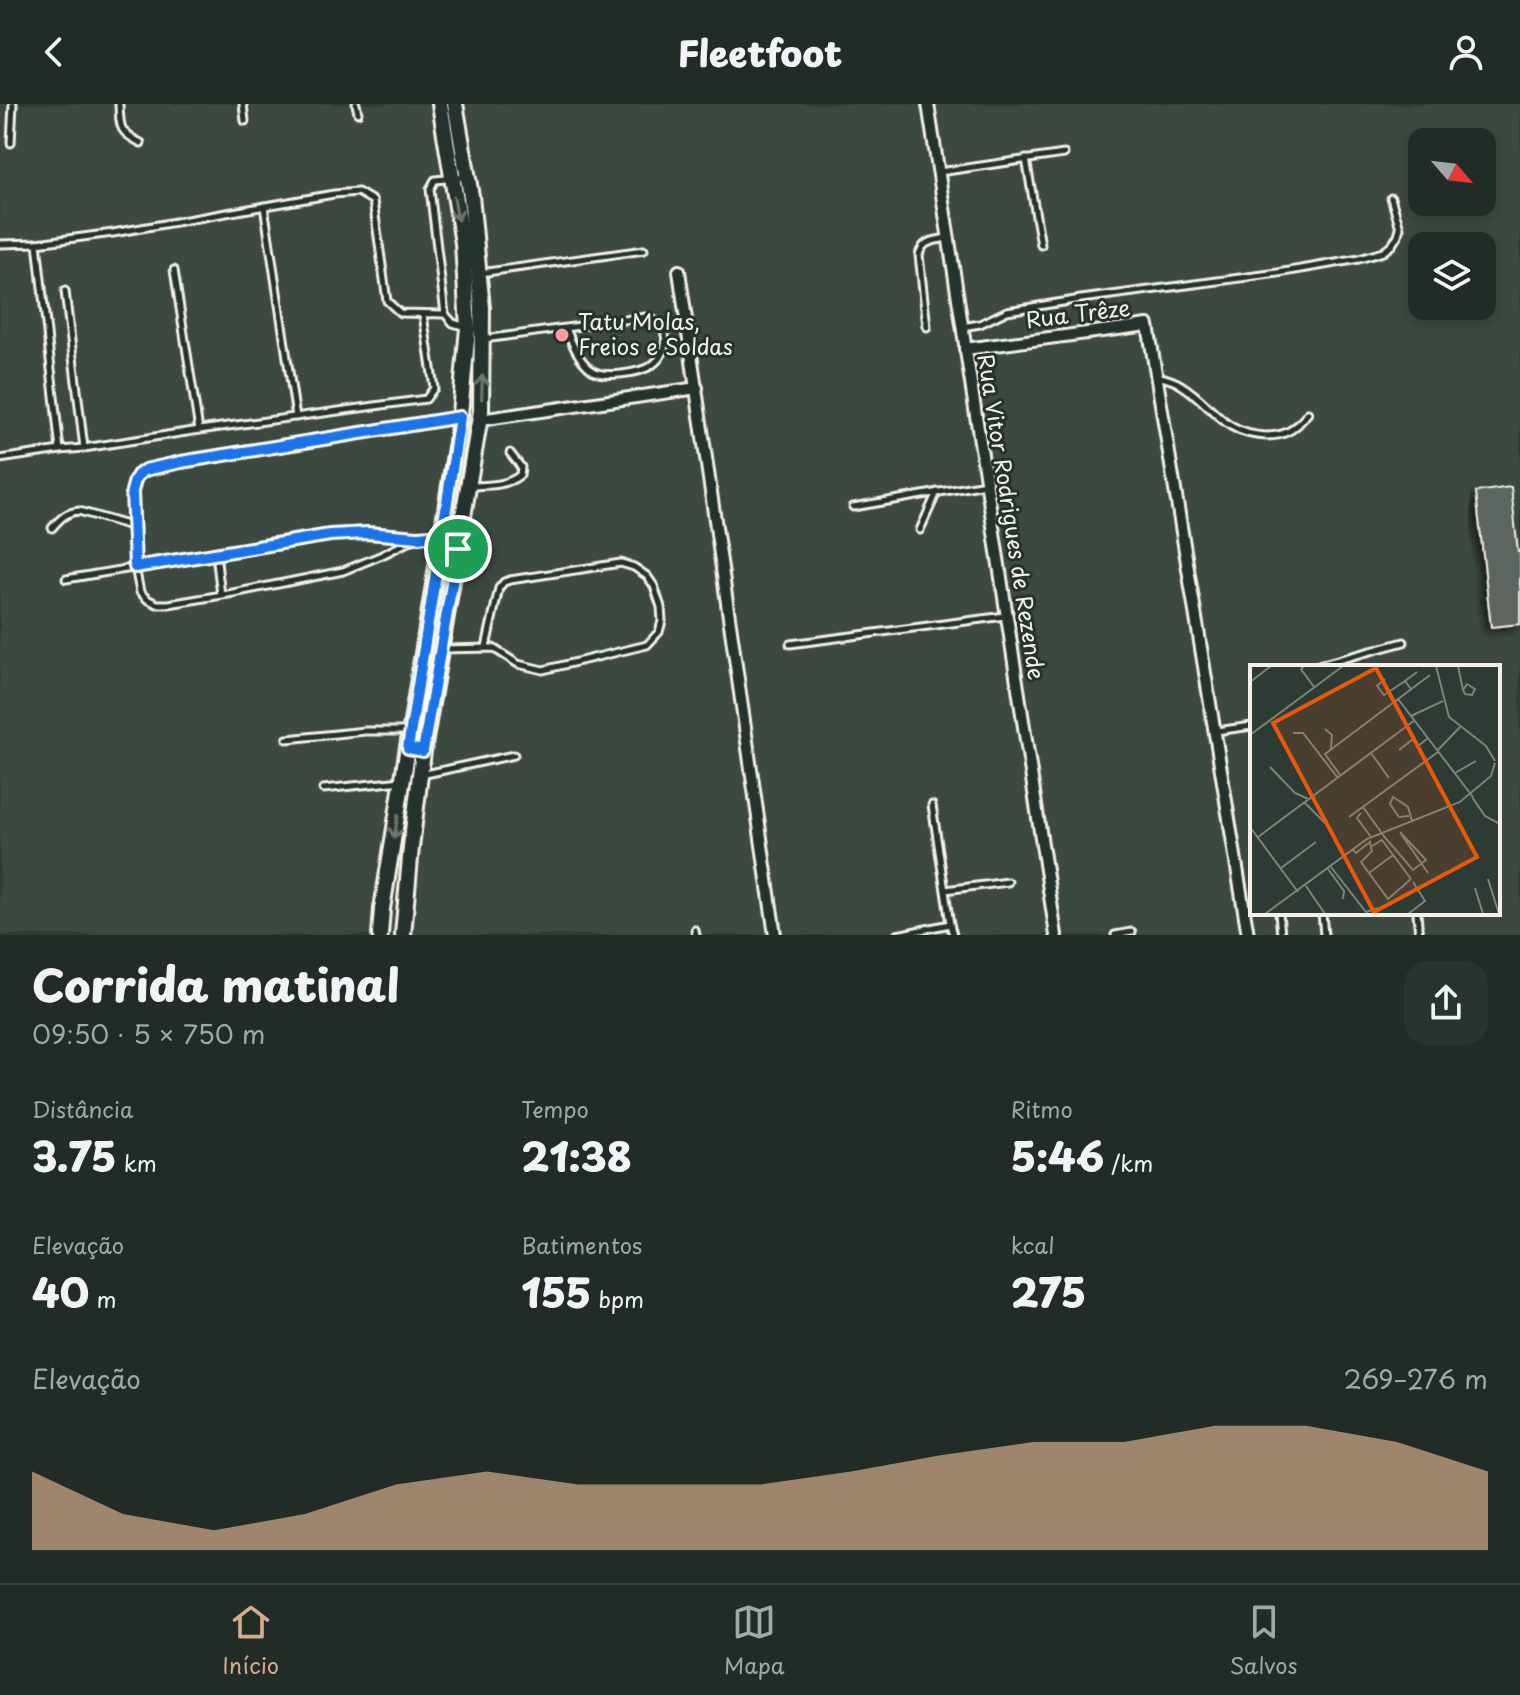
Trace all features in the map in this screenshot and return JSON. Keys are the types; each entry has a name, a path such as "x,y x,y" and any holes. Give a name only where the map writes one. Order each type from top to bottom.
{"main road":[{"path":"403,935 420,775 411,731 460,417 468,328 463,243 440,104"},
{"path":"380,935 403,781 416,750 440,649 480,420 482,308 468,177 455,104"},
{"path":"441,541 458,549"}],"street":[{"name":"Rua Vitor Rodrigues de Rezende","path":"928,104 1056,935"},
{"path":"679,271 775,935"},
{"name":"Rua Trêze","path":"965,349 1148,325 1156,375"},
{"path":"1156,375 1248,935"},
{"path":"480,420 697,388"}],"lane":[{"path":"11,143 13,104"},
{"path":"119,104 122,130 141,143"},
{"path":"243,104 245,121"},
{"path":"356,104 358,113"},
{"path":"938,172 1064,154"},
{"path":"1026,159 1041,245"},
{"path":"468,177 435,180 430,189 445,314 453,323 468,328"},
{"path":"0,244 37,243 113,233 358,192 373,201 387,301 400,313 445,314"},
{"path":"961,327 980,324 1007,311 1278,273 1383,252 1392,245 1400,228 1391,198"},
{"path":"264,206 296,417"},
{"path":"927,327 919,255 927,242 948,238"},
{"path":"37,243 60,450"},
{"path":"479,273 644,250"},
{"path":"174,270 199,430"},
{"path":"65,291 84,448"},
{"path":"0,459 426,399 434,388 423,315"},
{"path":"483,339 646,317 661,324 666,334 661,356 654,364 644,369 606,375 588,368 577,353 566,328"},
{"path":"1156,375 1184,386 1225,423 1245,434 1287,434 1308,413"},
{"path":"418,537 343,571 157,604 140,592 135,567 132,491 138,475 145,470 460,417"},
{"path":"468,486 502,484 516,479 521,467 510,453"},
{"path":"853,507 986,484"},
{"path":"920,530 937,491"},
{"path":"52,528 65,515 79,511 134,527"},
{"path":"66,579 330,535 367,533 441,541"},
{"path":"216,554 221,595"},
{"path":"440,649 486,647 518,664 543,670 647,645 659,632 661,607 647,576 621,563 510,580 499,588 486,647"},
{"path":"790,644 1006,616"},
{"path":"1319,665 1404,642"},
{"path":"1215,731 1250,726"},
{"path":"287,739 365,731 411,731"},
{"path":"420,775 514,755"},
{"path":"323,789 403,781"},
{"path":"932,805 953,935"},
{"path":"945,890 1008,882"},
{"path":"1279,915 1281,935"},
{"path":"1322,915 1324,935"},
{"path":"1417,915 1419,935"},
{"path":"897,935 950,924"},
{"path":"1115,935 1132,932"}],"shaded area":[{"path":"0,104 1520,104 1520,935 0,935"}],"building":[{"path":"1511,487 1520,552 1520,624 1491,627 1476,492"}],"place":[{"name":"Tatu Molas, Freios e Soldas","path":"562,335"}],"route":[{"path":"460,417 458,435 440,548 458,549 423,751 408,748 442,535 330,535 135,567 132,491 138,475 145,470 460,417"}]}
